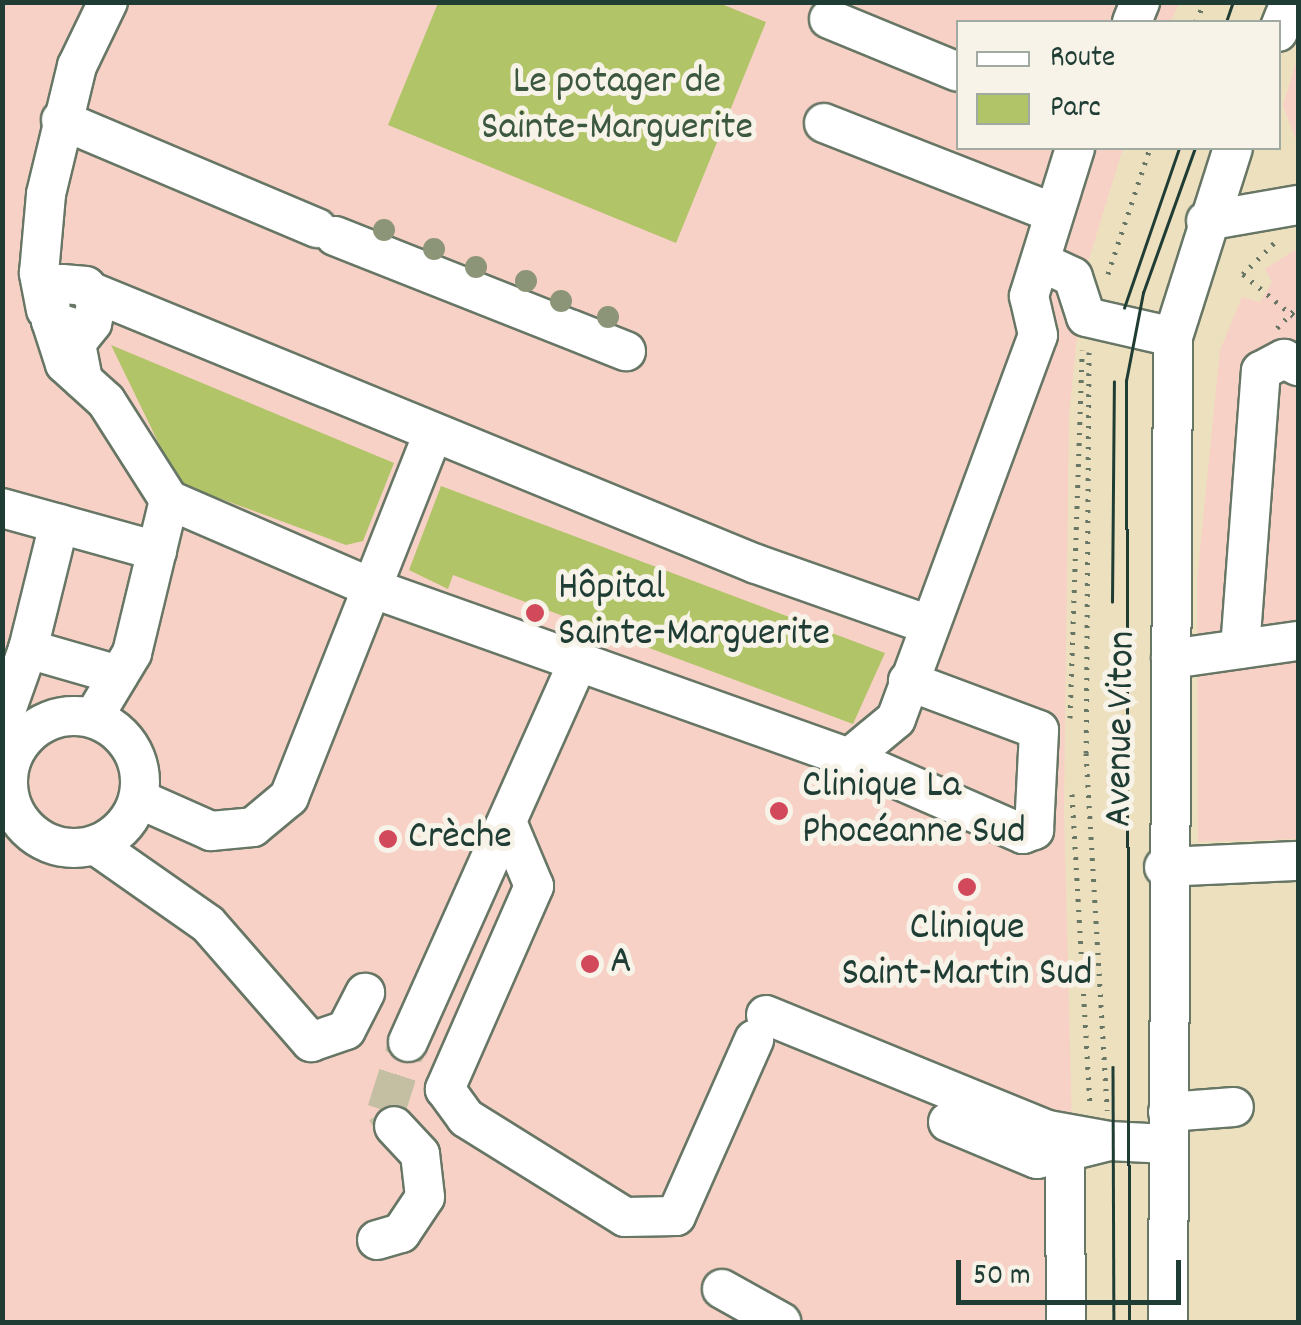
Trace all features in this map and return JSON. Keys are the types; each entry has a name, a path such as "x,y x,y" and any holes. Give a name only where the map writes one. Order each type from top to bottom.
{"street":[{"path":"108,2 60,120 40,234 60,321 76,344 83,380 169,500 377,590 849,758 1023,834 1034,830 1040,730 908,681"},
{"path":"829,18 956,71"},
{"path":"60,120 326,232 626,350"},
{"path":"824,123 1050,212"},
{"path":"849,758 896,719 926,624 1038,335 1029,296 1041,262 1050,212 1074,150"},
{"name":"Avenue Viton","path":"1168,1322 1164,867 1171,660 1173,337 1206,222 1232,150"},
{"path":"1206,222 1298,205"},
{"path":"40,234 84,287 98,313 60,321"},
{"path":"1041,262 1073,277 1090,319"},
{"path":"84,287 432,435 926,624"},
{"path":"1038,335 1090,319 1173,337"},
{"path":"1240,648 1261,372 1284,358 1298,366"},
{"path":"139,799 211,831 252,827 290,797 377,590 432,435"},
{"path":"93,718 118,676 169,500"},
{"path":"2,508 157,551"},
{"path":"2,722 28,650 59,524"},
{"path":"1171,660 1298,640"},
{"path":"28,650 118,676"},
{"path":"408,1042 510,829 578,662"},
{"path":"98,847 139,799 135,754 93,718 46,721 6,764 10,798 26,828 50,844 98,847 208,924 311,1042 346,1030 365,993"},
{"path":"510,829 534,886 446,1088 466,1118 624,1217 676,1216 760,1027 1089,1144"},
{"path":"1164,867 1298,861"},
{"path":"948,1122 1037,1158 1168,1128 1234,1107"},
{"path":"377,1240 401,1233 425,1197 420,1154 394,1126"},
{"path":"1066,1322 1089,1144"},
{"path":"722,1288 781,1322"}],"path":[{"path":"1070,737 1074,406 1090,319 1149,150"},
{"path":"1280,238 1242,274 1298,320"},
{"path":"1089,1144 1084,434 1090,319"},
{"path":"1071,775 1089,1144"}],"shaded area":[{"name":"Hôpital Sainte-Marguerite","path":"3,3 1179,3 1172,20 956,20 956,150 1122,150 1083,279 1069,415 1064,810 1077,1322 3,1322"},
{"path":"1298,54 1298,145 1283,106"},
{"path":"1298,248 1298,839 1198,842 1197,580 1220,350 1242,297 1260,302 1272,282 1265,269"}],"green space":[{"name":"Le potager de Sainte-Marguerite","path":"438,3 719,3 766,22 676,243 388,125"},
{"path":"111,345 394,463 363,541 346,545 178,483"},
{"path":"441,486 885,653 853,724 453,575 448,589 409,570"}],"tunnel":[{"path":"394,1126 386,1111 408,1042"}],"tram line":[{"path":"1227,20 1233,2"},
{"path":"1124,308 1178,150"},
{"path":"1129,1322 1126,381 1143,293 1194,150"},
{"path":"1112,602 1114,382"},
{"path":"1113,1067 1114,1322"}],"place":[{"name":"Hôpital Sainte-Marguerite","path":"535,613"},
{"name":"Clinique La Phocéanne Sud","path":"779,811"},
{"name":"Crèche","path":"388,839"},
{"name":"Clinique Saint-Martin Sud","path":"967,887"},
{"name":"A","path":"590,964"}]}
